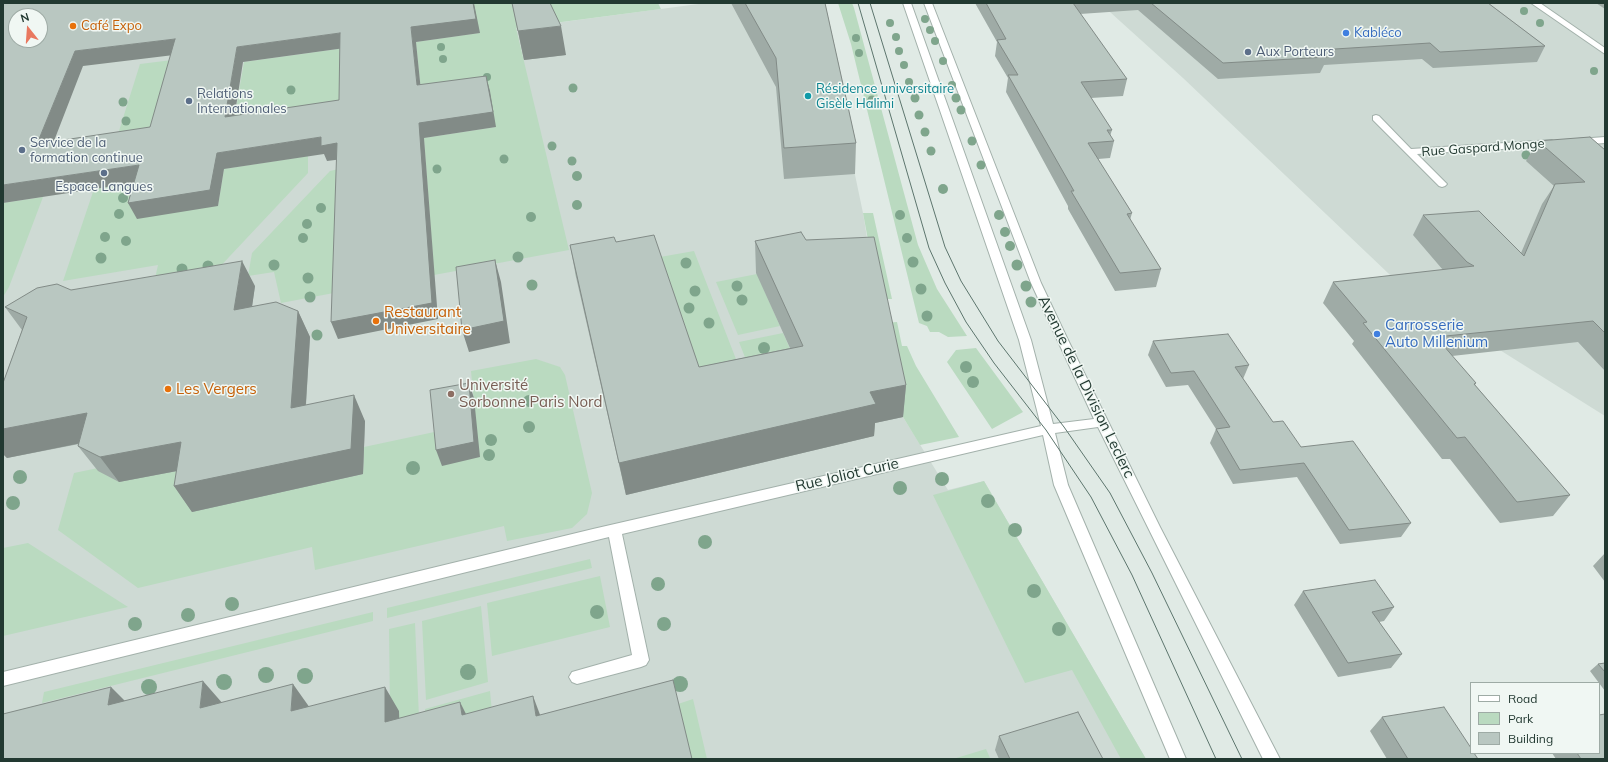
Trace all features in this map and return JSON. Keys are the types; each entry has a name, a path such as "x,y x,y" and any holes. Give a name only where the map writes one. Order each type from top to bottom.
{"street":[{"name":"Avenue de la Division Leclerc","path":"907,3 1025,340 1048,430 1060,485 1178,759"},
{"name":"Avenue de la Division Leclerc","path":"928,3 1036,283 1061,338 1154,528 1272,759"},
{"path":"1535,3 1605,52"},
{"name":"Rue Gaspard Monge","path":"1376,118 1442,184"},
{"name":"Rue Gaspard Monge","path":"1409,152 1605,140"},
{"name":"Rue Joliot Curie","path":"3,679 614,530 1048,430 1103,422"},
{"path":"577,677 641,660 614,530"}],"shaded area":[{"name":"Université Sorbonne Paris Nord","path":"3,3 510,3 517,28 706,3 819,3 863,213 872,269 903,417 948,490 984,481 1146,759 3,759"},
{"path":"1100,3 1605,3 1605,416 1409,293 1183,78"}],"green space":[{"path":"413,3 658,3 661,9 516,28 569,250 434,275 424,138 496,127 422,101 416,42 479,33"},
{"path":"838,3 852,3 854,8 918,245 937,289 967,336 948,337 939,332 930,332 927,326 919,323 851,44"},
{"path":"345,48 344,116 234,120 244,62"},
{"path":"180,59 158,143 113,150 140,64"},
{"path":"308,156 308,173 214,273 154,283 158,265 63,281 94,189 147,181 218,206 224,169"},
{"path":"343,168 339,292 281,303 274,272 248,276 252,253 330,171"},
{"path":"43,197 9,287 3,297 3,203"},
{"path":"863,213 873,213 892,299 879,299"},
{"path":"694,251 748,390 703,399 576,277 575,272"},
{"path":"757,274 780,326 738,335 716,282"},
{"path":"897,322 902,346 907,346 916,366 959,437 920,445 903,417 883,323"},
{"path":"783,333 803,378 757,388 739,342"},
{"path":"976,348 1023,412 992,429 947,362 956,350"},
{"path":"536,359 560,367 565,375 592,493 587,514 572,528 507,541 504,526 315,570 312,547 138,588 58,530 74,473 98,468 198,467 192,511 363,474 364,447 439,431 479,457 471,371"},
{"path":"984,481 1146,759 1121,759 1072,670 1025,683 933,495"},
{"path":"28,543 128,607 3,636 3,548"},
{"path":"590,559 592,568 387,618 387,608"},
{"path":"600,576 610,627 492,656 487,603"},
{"path":"481,606 488,682 426,700 422,621"},
{"path":"373,612 373,621 42,703 44,692"},
{"path":"415,623 420,741 390,713 389,629"},
{"path":"490,691 494,733 427,738 425,709"},
{"path":"693,699 707,759 691,759 678,704"},
{"path":"986,749 990,758 953,759"}],"building":[{"path":"3,3 473,3 476,19 411,27 417,85 486,76 493,112 419,123 432,303 331,322 337,143 321,146 321,137 217,153 210,190 128,203 139,165 3,185","holes":["340,33 339,100 225,117 237,47","175,39 150,127 37,144 75,51"]},
{"path":"512,3 550,3 561,26 518,31"},
{"path":"745,3 825,3 856,143 784,148 776,58"},
{"path":"986,3 1073,3 1127,79 1081,82 1112,130 1107,130 1114,141 1088,143 1132,213 1127,214 1161,269 1120,273 1071,191 1074,191 1008,75 1018,75 997,40 1006,39"},
{"path":"1151,3 1488,3 1545,46 1440,52 1430,43 1319,50 1327,57 1223,63"},
{"path":"1590,137 1605,150 1605,333 1593,321 1436,337 1476,383 1474,384 1570,495 1517,502 1465,437 1457,438 1363,323 1367,322 1333,282 1474,266 1467,262 1423,215 1479,211 1524,256 1555,184 1585,182 1538,141"},
{"path":"801,232 806,240 874,237 906,385 870,392 876,404 619,463 570,245 614,237 616,242 654,235 699,367 803,346 755,241"},
{"path":"495,260 504,321 462,330 456,267"},
{"name":"Les Vergers","path":"242,261 234,310 276,302 298,311 291,408 354,395 351,449 174,486 181,442 100,457 78,446 87,413 3,429 3,383 27,317 5,307 37,288 57,284 71,290"},
{"path":"1228,334 1249,365 1235,367 1273,422 1283,421 1301,447 1353,441 1411,523 1349,530 1304,463 1240,470 1216,429 1230,427 1194,371 1171,373 1153,341"},
{"path":"469,383 474,442 436,450 430,390"},
{"path":"1375,580 1394,607 1372,612 1402,654 1348,663 1303,591"},
{"path":"1605,663 1605,672 1598,664"},
{"path":"673,680 692,759 3,759 3,714 111,687 108,705 203,681 200,708 293,684 291,711 385,687 385,722 460,702 462,715 533,696 536,716"},
{"path":"1444,707 1470,746 1470,754 1475,754 1478,759 1408,759 1382,717"},
{"path":"1078,712 1103,759 1010,759 999,736"},
{"path":"1605,714 1605,759 1581,759 1578,754 1600,754 1600,715"}],"tram line":[{"path":"858,3 929,248 945,283 966,322 994,363 1046,430 1091,497 1132,575 1216,759"},
{"path":"870,3 945,247 961,281 998,341 1064,427 1110,493 1152,573 1242,759"}],"place":[{"name":"Café Expo","path":"73,26"},
{"name":"Kabléco","path":"1346,33"},
{"name":"Aux Porteurs","path":"1248,52"},
{"name":"Résidence universitaire Gisèle Halimi","path":"808,96"},
{"name":"Relations Internationales","path":"189,101"},
{"name":"Service de la formation continue","path":"22,150"},
{"name":"Espace Langues","path":"104,173"},
{"name":"Restaurant Universitaire","path":"376,321"},
{"name":"Carrosserie Auto Millenium","path":"1377,334"},
{"name":"Les Vergers","path":"168,389"},
{"name":"Université Sorbonne Paris Nord","path":"451,394"}]}
